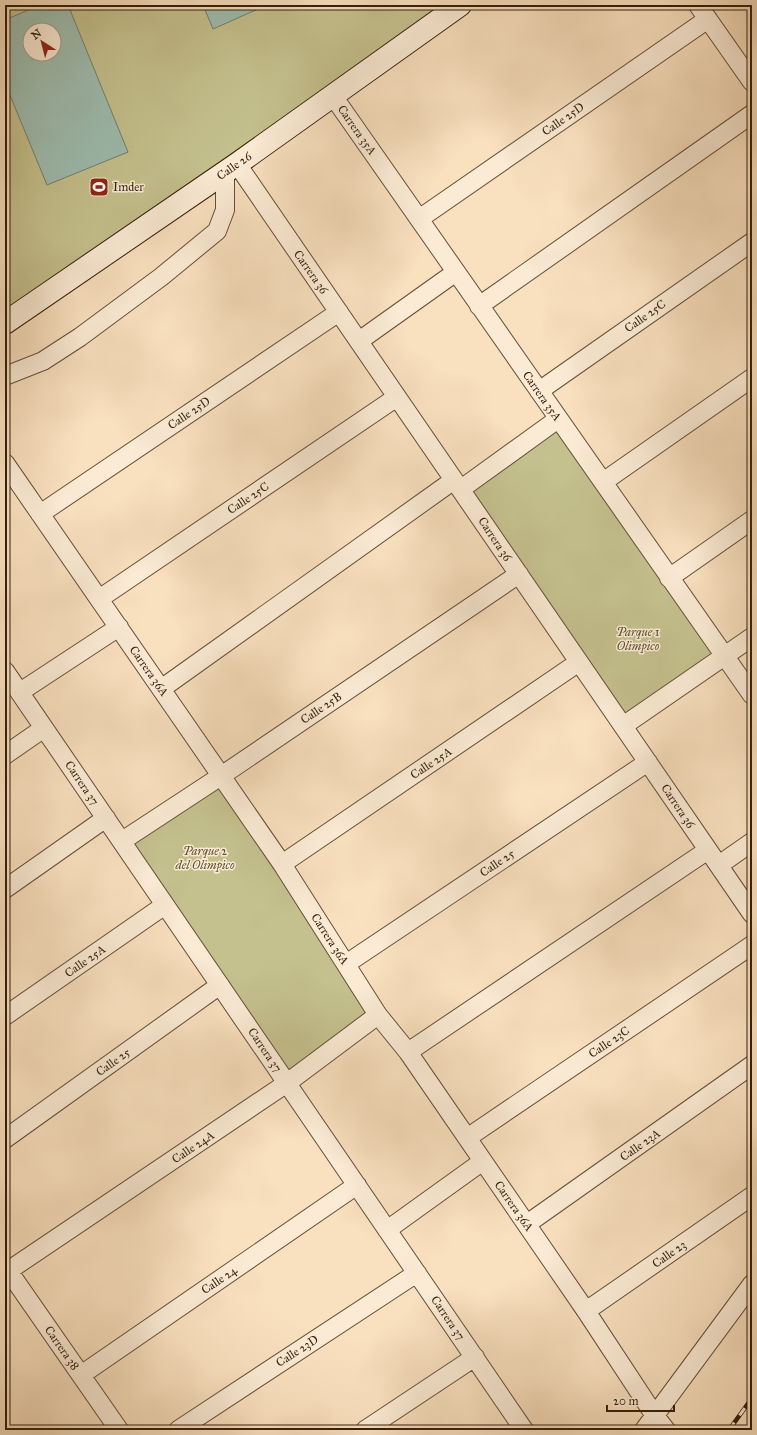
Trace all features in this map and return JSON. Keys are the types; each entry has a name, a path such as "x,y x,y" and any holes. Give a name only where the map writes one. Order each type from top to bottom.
{"street":[{"name":"Calle 26","path":"5,323 231,168 460,5"},
{"path":"703,12 752,82"},
{"name":"Calle 25D","path":"419,219 703,12"},
{"name":"Carrera 35A","path":"333,96 752,695"},
{"path":"479,306 752,114"},
{"path":"5,376 43,361 80,337 161,277 217,231 225,210 231,168"},
{"name":"Carrera 36","path":"231,168 359,342 752,914"},
{"name":"Calle 25C","path":"539,391 752,242"},
{"path":"359,342 456,272"},
{"name":"Calle 25D","path":"40,514 338,312"},
{"path":"603,482 752,378"},
{"name":"Calle 25C","path":"99,599 397,397"},
{"path":"161,689 458,485 558,419"},
{"name":"Carrera 36A","path":"5,463 282,864 378,1015 408,1052 586,1311 654,1416 666,1430"},
{"path":"669,578 752,520"},
{"name":"Calle 25B","path":"122,841 221,776 518,574"},
{"path":"20,692 119,627"},
{"path":"623,726 752,637"},
{"name":"Calle 25A","path":"282,864 579,662"},
{"name":"Carrera 37","path":"5,671 524,1430"},
{"path":"5,756 44,728"},
{"name":"Calle 25","path":"346,964 648,762"},
{"path":"5,889 106,818"},
{"path":"719,866 752,842"},
{"path":"408,1052 708,850"},
{"name":"Calle 25A","path":"5,1016 165,905"},
{"name":"Calle 23C","path":"467,1138 752,945"},
{"name":"Calle 25","path":"5,1139 220,985"},
{"name":"Calle 24A","path":"6,1270 287,1083 378,1015"},
{"name":"Calle 23A","path":"527,1224 752,1065"},
{"path":"387,1230 483,1161"},
{"name":"Calle 24","path":"81,1375 357,1185"},
{"name":"Calle 23","path":"586,1311 752,1196"},
{"name":"Carrera 38","path":"6,1270 119,1430"},
{"name":"Calle 23D","path":"178,1430 417,1273"},
{"path":"644,1430 752,1284"},
{"path":"365,1430 474,1357"}],"green space":[{"name":"Imder","path":"5,5 452,5 5,320"},
{"name":"Parque 1 Olimpico","path":"558,419 725,656 623,726 461,489"},
{"name":"Parque 2 del Olimpico","path":"221,776 378,1015 287,1083 122,841"}],"shaded area":[{"path":"40,5 68,5 128,152 47,185 5,83 5,20"},
{"path":"203,5 256,5 258,9 213,29"}],"railway":[{"path":"729,1430 752,1398"}],"place":[{"name":"Imder","path":"99,187"}]}
